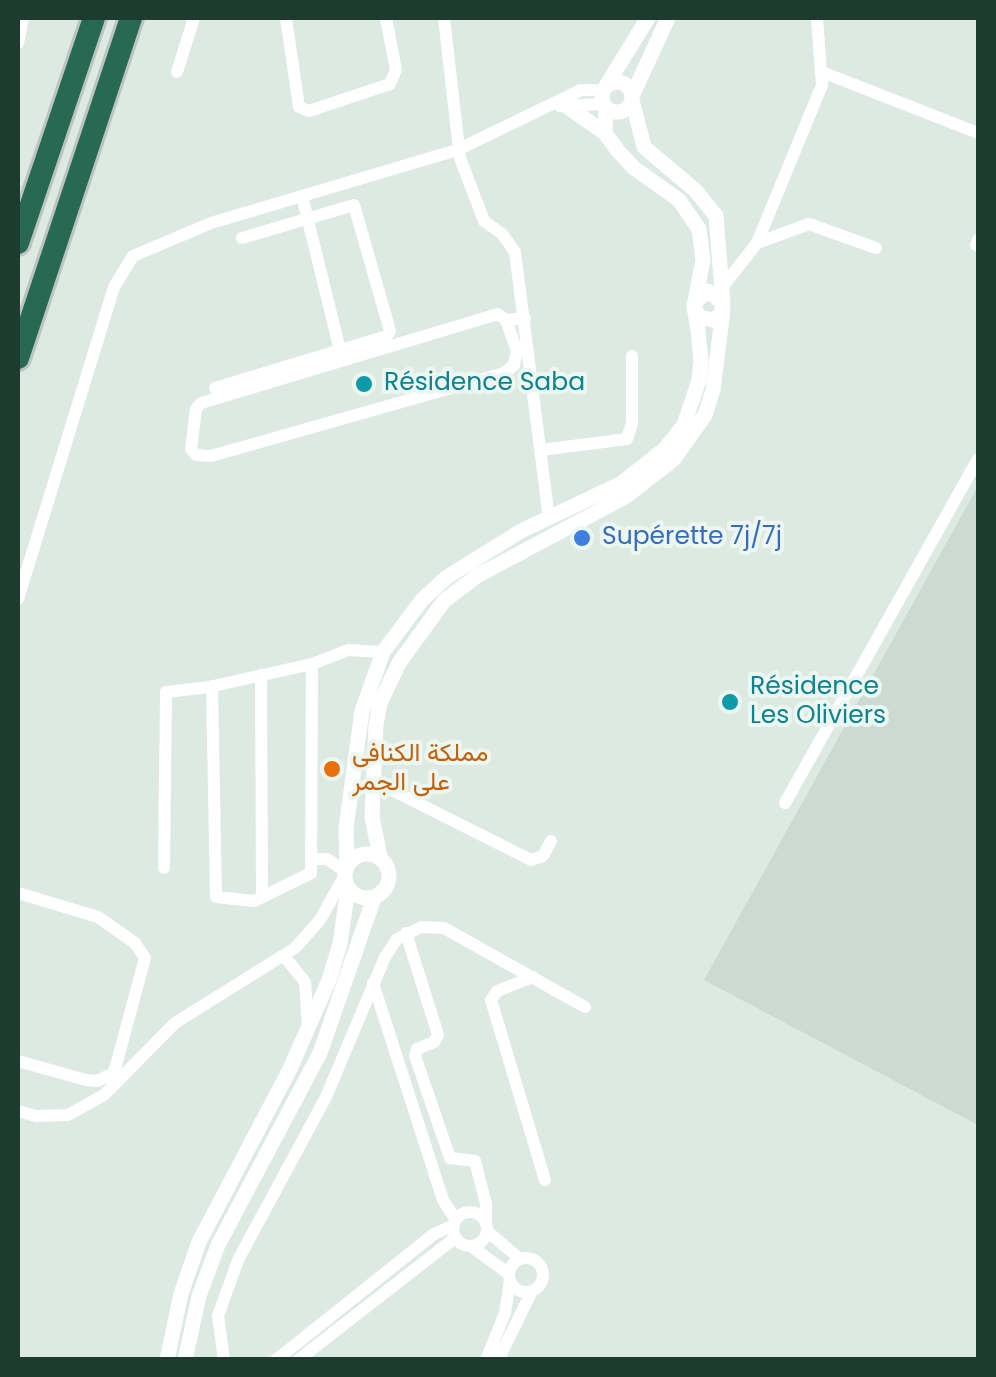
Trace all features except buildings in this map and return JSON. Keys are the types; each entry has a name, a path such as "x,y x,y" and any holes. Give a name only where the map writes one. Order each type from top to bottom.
{"highway":[{"path":"18,243 94,18"},
{"path":"18,358 130,18"}],"street":[{"path":"18,42 22,18"},
{"path":"177,72 194,18"},
{"path":"286,18 299,106 309,111 390,84 396,70 386,18"},
{"path":"444,18 457,150 484,221 502,234 515,252 549,518"},
{"path":"605,132 605,97 648,18"},
{"path":"605,97 623,111 668,18"},
{"path":"724,286 757,243 822,84 817,18"},
{"path":"822,72 978,133"},
{"path":"18,598 122,268 147,246 457,150 559,106 605,97 625,84 644,147 696,191 716,216 723,306 713,390 705,416 674,459 626,496 477,576 444,601 422,627 380,703 372,817 380,857 390,879 384,891 374,898 362,898 346,875 327,859 313,859"},
{"path":"168,1360 181,1294 199,1242 307,1034 338,956 346,828 362,712 383,652 422,600 447,577 490,548 648,466 684,425 694,402 702,361 694,305 703,260 699,229 679,200 634,168 605,132 559,106"},
{"path":"302,196 340,350"},
{"path":"215,388 387,336 390,327 357,208 346,206 242,238"},
{"path":"757,243 809,224 876,248"},
{"path":"694,305 708,291 723,306"},
{"path":"506,320 517,351 514,365 504,373 211,456 196,455 192,449 196,408 201,403 498,314 506,320 524,318"},
{"path":"541,450 627,439 632,424 632,356"},
{"path":"785,803 978,459"},
{"path":"164,868 166,692 312,664 348,650 383,652"},
{"path":"212,686 216,897 254,901 302,881 311,873 312,664"},
{"path":"261,675 262,896"},
{"path":"372,780 530,860 543,856 551,842"},
{"path":"18,1112 68,1115 104,1095 175,1023 284,956 320,920 346,875 364,854 380,857"},
{"path":"18,893 98,917 135,943 145,958 114,1073 97,1082 18,1061"},
{"path":"185,1360 199,1296 218,1244 320,1053 374,898"},
{"path":"224,1360 218,1316 238,1260 326,1097 390,947 406,932 444,928 584,1007"},
{"path":"406,932 438,1035 434,1042 417,1049 416,1056 450,1158 475,1160 486,1204 484,1240 472,1246"},
{"path":"284,956 305,982 307,1034"},
{"path":"533,977 497,991 491,1000 545,1180"},
{"path":"373,983 455,1228 519,1291 533,1290"},
{"path":"298,1360 475,1213 520,1260 536,1262 542,1271 542,1281 533,1290 498,1360"},
{"path":"276,1360 434,1234 455,1228"},
{"path":"486,1360 505,1312 509,1277 520,1260"}],"shaded area":[{"path":"978,486 978,1125 704,980"}],"place":[{"name":"Résidence Saba","path":"364,384"},
{"name":"Supérette 7j/7j","path":"582,538"},
{"name":"Résidence Les Oliviers","path":"730,702"},
{"name":"مملكة الكنافى على الجمر","path":"332,769"}]}
